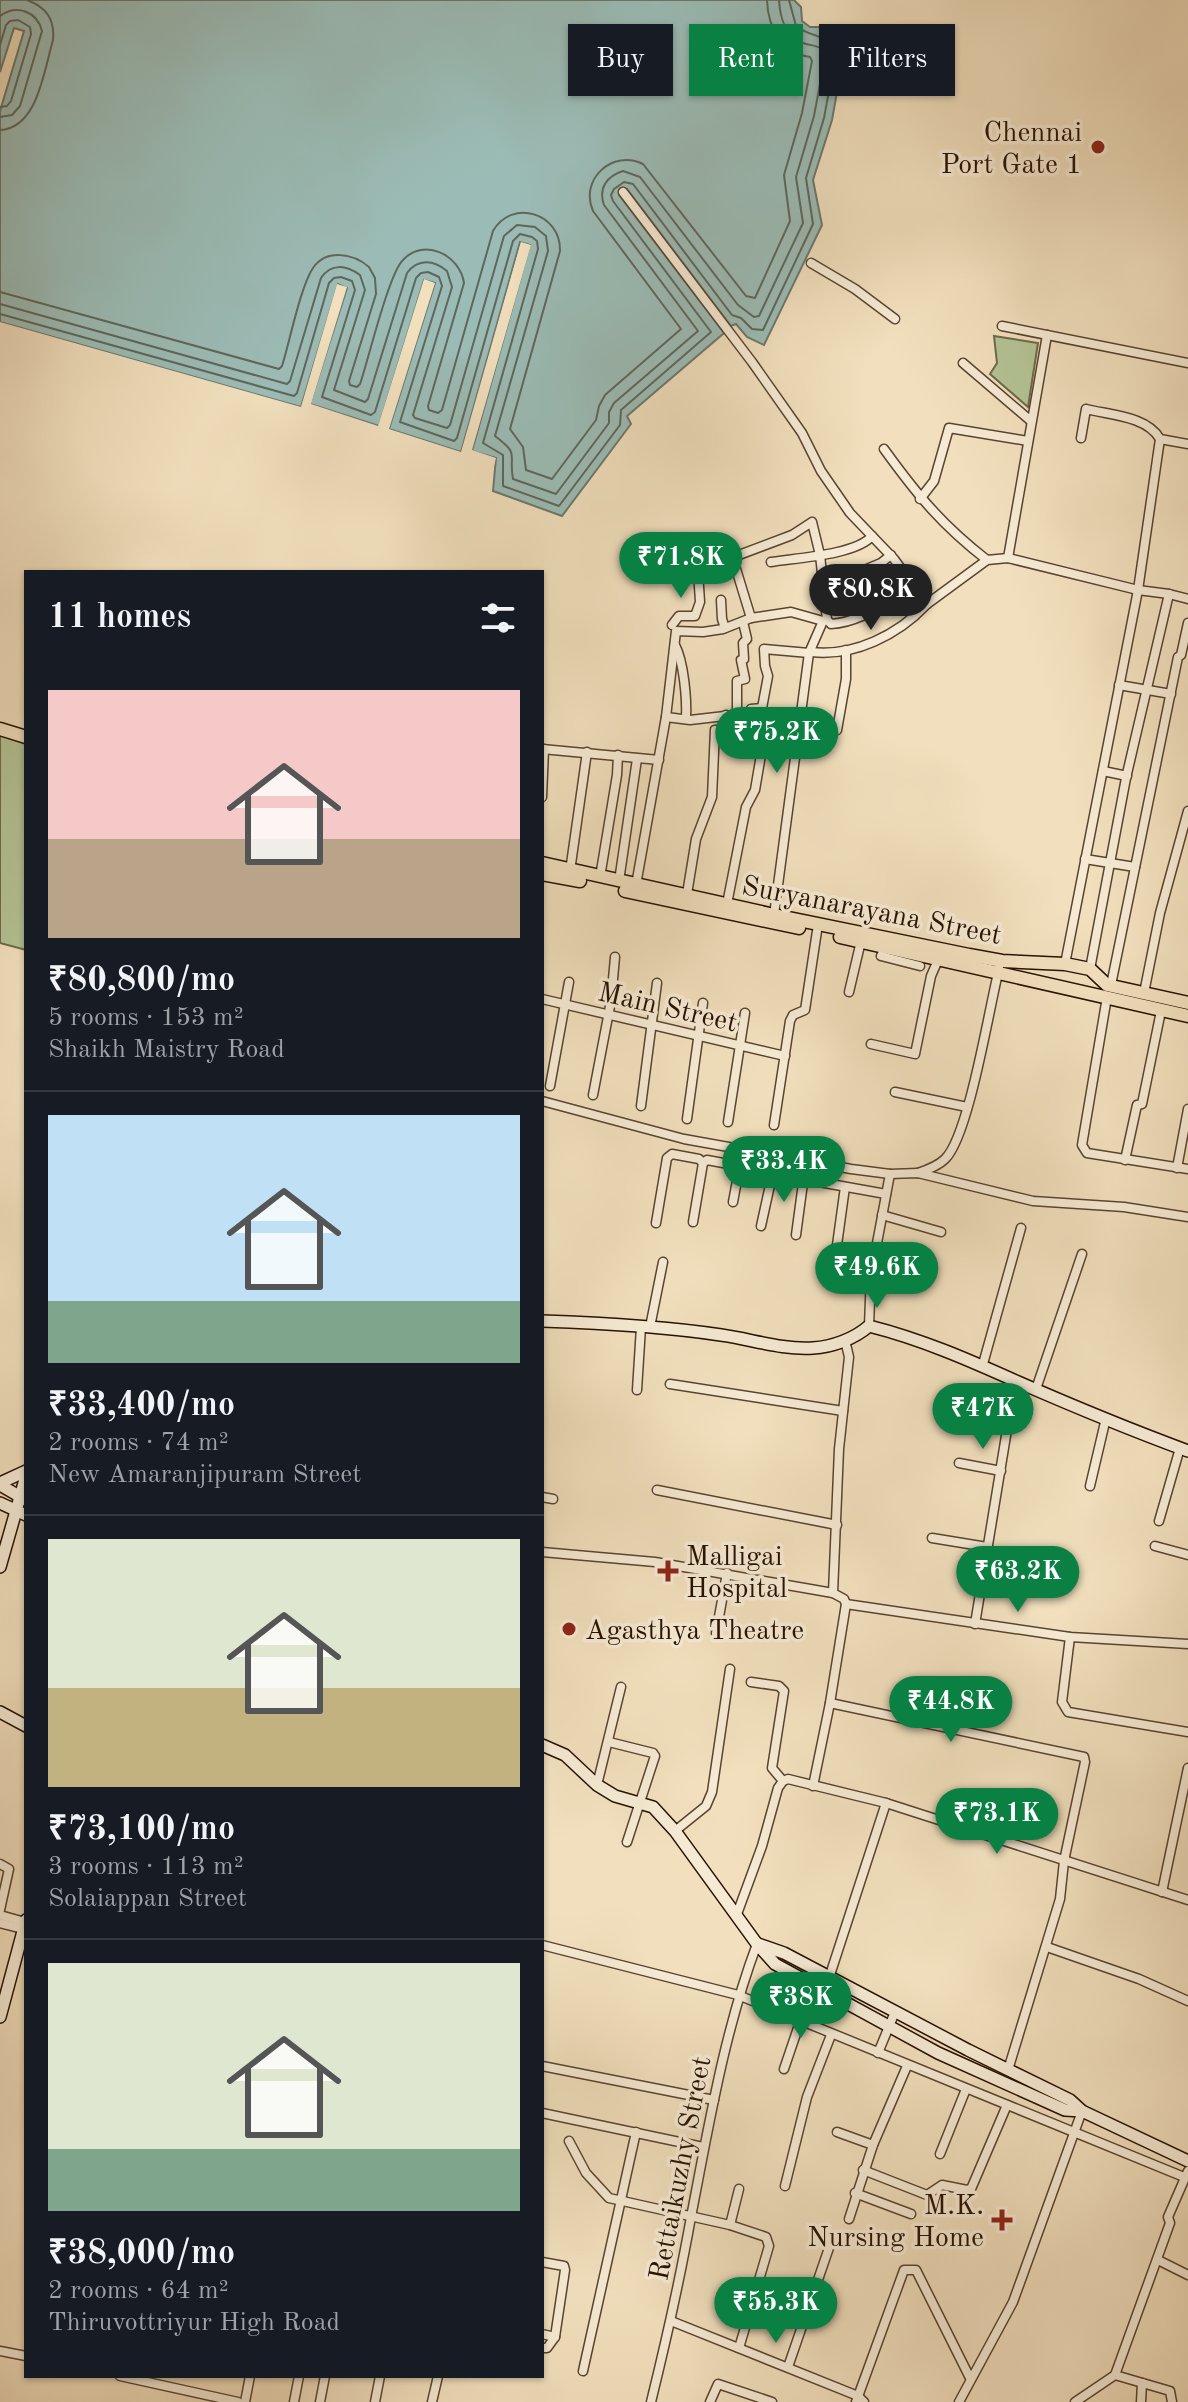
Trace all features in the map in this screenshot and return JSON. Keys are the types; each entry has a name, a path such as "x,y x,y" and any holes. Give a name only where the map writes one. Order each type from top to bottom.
{"main road":[{"path":"0,722 24,728"},
{"path":"0,729 24,736"},
{"name":"Suryanarayana Street","path":"544,864 1109,991 1161,1011 1188,1016"},
{"name":"Suryanarayana Street","path":"544,874 817,931 938,960 1000,966 1065,964 1090,969 1109,991 1144,993 1188,1003"},
{"path":"544,1321 722,1335 794,1348 814,1348 845,1340 869,1326 905,1335 983,1364 1015,1381 1184,1450"},
{"path":"0,1484 24,1474"},
{"path":"0,1484 24,1498 0,1567"},
{"path":"0,1503 21,1513"},
{"path":"0,1712 24,1725"},
{"path":"544,1746 565,1755 597,1785 615,1796 653,1807 675,1831 775,1964 938,2053 1065,2110 1082,2111"},
{"path":"0,2017 24,1928"},
{"path":"757,1944 784,1953 1070,2100 1082,2111 1188,2161"}],"street":[{"path":"623,192 752,362 850,513 891,555 927,604"},
{"path":"811,263 855,289 895,319"},
{"path":"1002,326 1188,363"},
{"path":"1008,558 1047,335"},
{"path":"963,363 1031,421"},
{"path":"1081,438 1086,409 1141,422 1160,439 1188,444"},
{"path":"920,499 934,481 949,428 1028,441"},
{"path":"1065,964 1138,590 1160,439"},
{"path":"884,449 920,499 957,537 987,560"},
{"path":"672,625 679,616 695,616 700,602 694,574 792,535 812,522 820,555 825,621 810,652 774,915"},
{"path":"771,562 820,555 864,543 872,536"},
{"path":"824,587 881,563 891,555"},
{"path":"727,904 746,807 755,790 763,743 762,708 768,676 764,649 828,654 891,634 987,560 1008,558 1188,599"},
{"path":"733,559 747,620 747,639 743,643 744,659 741,660 745,679 737,681 737,714"},
{"path":"636,885 666,717 676,631 703,632 791,612 831,624 842,623 863,618 914,587"},
{"path":"1090,969 1127,776 1169,594"},
{"path":"721,600 725,628"},
{"path":"1188,623 1185,656 1178,657 1109,991 1082,1145 1087,1153 1188,1169"},
{"path":"675,645 684,684 686,719"},
{"path":"837,730 846,679 846,650"},
{"path":"1119,685 1171,694"},
{"path":"666,717 686,719 751,713 751,709 762,708"},
{"path":"687,894 696,839 712,797 715,730 727,729 726,715"},
{"path":"544,749 659,760"},
{"path":"570,871 587,752"},
{"path":"600,877 618,755"},
{"path":"619,881 637,759"},
{"path":"1103,771 1127,776"},
{"path":"1144,993 1160,913 1188,811"},
{"path":"1085,859 1135,867"},
{"path":"774,1125 791,1018 805,1010 817,931"},
{"path":"849,992 861,941"},
{"path":"885,948 881,956 920,966"},
{"path":"593,1095 611,1001 615,957"},
{"path":"871,1044 915,1054 934,965 938,960"},
{"path":"918,1173 945,1159 956,1142 1000,966"},
{"path":"550,1086 569,982"},
{"path":"641,1106 657,983"},
{"name":"Main Street","path":"544,1000 785,1056"},
{"path":"687,1119 703,1003"},
{"path":"1125,1160 1137,1105 1142,1104 1161,1011"},
{"path":"728,1122 745,1013"},
{"path":"895,1092 967,1107"},
{"path":"544,1102 684,1139 890,1174 918,1173 1033,1201 1124,1207 1188,1217"},
{"path":"1177,1168 1188,1109"},
{"path":"656,1223 669,1155 699,1159 703,1163"},
{"path":"703,1163 707,1160 734,1165 739,1170"},
{"path":"693,1222 703,1163"},
{"path":"733,1202 742,1167 769,1172 772,1176"},
{"path":"772,1176 775,1174 803,1183 808,1180 886,1194"},
{"path":"869,1326 871,1275 890,1174"},
{"path":"761,1226 772,1176"},
{"path":"796,1235 803,1183"},
{"path":"833,1274 845,1187"},
{"path":"882,1215 941,1232"},
{"path":"983,1364 1021,1228"},
{"path":"1036,1389 1082,1254"},
{"path":"637,1390 646,1327 663,1262"},
{"path":"833,1593 849,1357 845,1340"},
{"path":"975,1624 1015,1381"},
{"path":"670,1384 843,1411"},
{"path":"1090,1486 1106,1418"},
{"path":"1159,1521 1184,1450"},
{"path":"959,1463 1001,1471"},
{"path":"657,1490 837,1525"},
{"path":"544,1497 553,1499"},
{"path":"932,1538 987,1547"},
{"path":"1155,1546 1188,1555"},
{"path":"544,1552 655,1562 727,1573 833,1593 844,1599 846,1604 830,1703 813,1786"},
{"path":"716,1633 727,1573"},
{"path":"846,1604 1070,1637 1188,1644"},
{"path":"1070,1637 1062,1702 1068,1712 1188,1732"},
{"path":"675,1831 706,1806 712,1792 730,1669"},
{"path":"751,1682 779,1686 784,1691 772,1768 783,1781"},
{"path":"597,1785 621,1687"},
{"path":"830,1703 1080,1754 1085,1762 1064,1861 1060,1899 1008,2070"},
{"path":"609,1742 655,1756 627,1842"},
{"path":"1162,1892 1188,1768"},
{"path":"737,1914 762,1846 778,1788 788,1779 886,1803 1188,1900"},
{"path":"829,1978 886,1803"},
{"path":"0,1864 9,1869 0,1912 24,1924"},
{"path":"0,1923 24,1924"},
{"name":"Rettaikuzhy Street","path":"651,2402 671,2321 703,2147 738,1995 757,1944"},
{"path":"544,1946 738,1995 907,2066 1186,2174 1168,2217 1170,2223 1158,2260 1115,2375 1075,2402"},
{"path":"1047,1947 1139,1979 1188,2001"},
{"path":"878,2053 895,2012"},
{"path":"784,2069 800,2022"},
{"path":"785,2186 807,2097 831,2035"},
{"path":"544,2066 714,2100"},
{"path":"849,2219 863,2170 907,2066"},
{"path":"940,2154 966,2089"},
{"path":"863,2170 927,2195 942,2185 971,2189 1007,2105"},
{"path":"959,2402 1013,2302 1082,2111"},
{"path":"544,2113 703,2147"},
{"path":"583,2371 636,2132"},
{"path":"837,2132 873,2145"},
{"path":"569,2141 586,2173 609,2198 761,2233 768,2241 739,2348"},
{"path":"730,2225 739,2189"},
{"path":"855,2193 911,2214"},
{"path":"788,2367 831,2242"},
{"path":"1158,2260 1188,2275"},
{"path":"544,2263 565,2268 555,2337 544,2348"},
{"path":"671,2321 788,2367 859,2400 904,2270 910,2268 916,2270 970,2378"},
{"path":"544,2334 555,2337"},
{"path":"0,2351 24,2356"},
{"path":"1115,2375 1170,2391 1172,2402"},
{"path":"129,2378 238,2402"},
{"path":"177,2389 180,2378"},
{"path":"245,2402 250,2378"},
{"path":"294,2402 299,2378"},
{"path":"320,2402 325,2378"},
{"path":"375,2402 380,2378"},
{"path":"432,2402 438,2378"},
{"path":"1141,2402 1142,2383"},
{"path":"710,2402 718,2384 772,2402"}],"green space":[{"path":"994,336 1038,343 1028,407 990,374 997,363"},
{"path":"0,733 24,739 24,949 0,943"}],"water":[{"path":"0,0 794,0 801,7 802,21 810,27 819,27 819,96 836,96 813,180 822,225 764,345 747,337 736,324 731,326 627,189 619,195 724,333 627,416 631,424 562,516 493,491 496,458 472,451 530,245 520,242 461,452 389,429 435,283 424,280 379,426 310,404 347,288 338,284 301,407 0,322 0,111 24,31 14,28 0,72"}],"pier":[{"path":"521,242 531,245 472,450 496,458 494,466 490,465 491,460 470,454 468,450 526,248 523,247 462,456 385,430 430,285 427,284 383,427 379,430 309,408 306,404 300,411 0,326 0,322 301,407 337,284 347,287 311,404 378,426 424,279 435,283 389,429 461,452"}],"place":[{"name":"Chennai Port Gate 1","path":"1098,147"},
{"name":"Malligai Hospital","path":"668,1571"},
{"name":"Agasthya Theatre","path":"569,1629"},
{"name":"M.K. Nursing Home","path":"1002,2220"}]}
